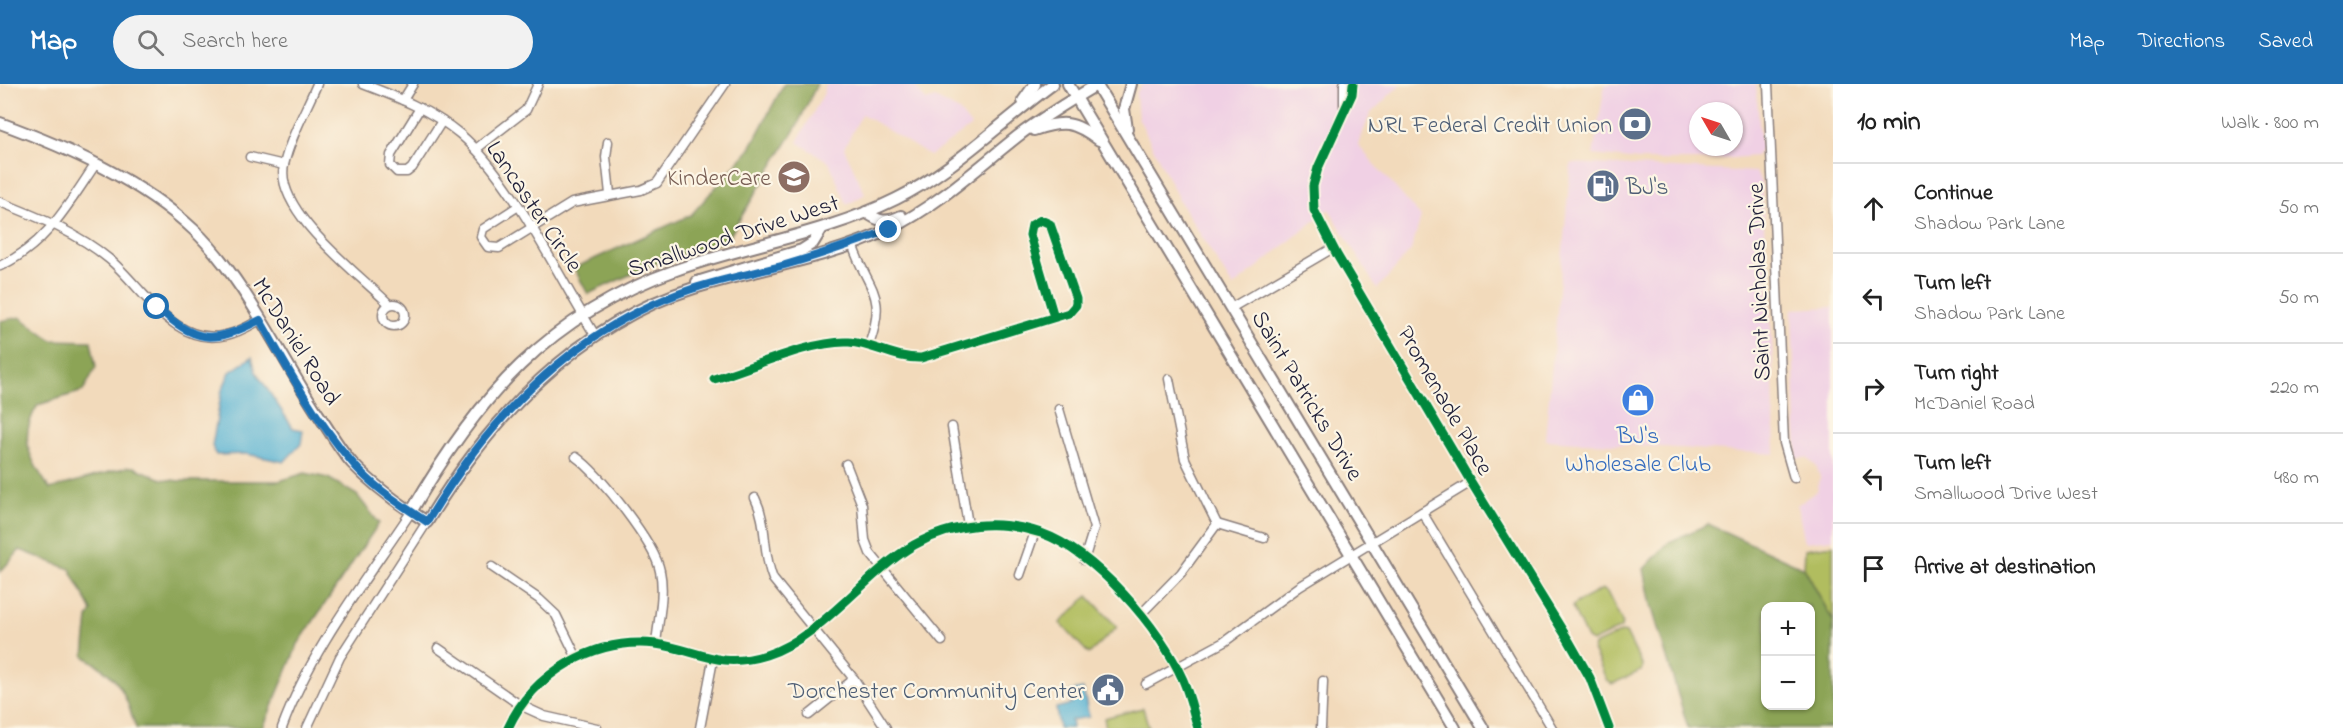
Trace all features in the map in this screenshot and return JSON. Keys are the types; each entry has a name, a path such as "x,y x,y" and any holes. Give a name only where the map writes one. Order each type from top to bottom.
{"main road":[{"path":"1016,110 1035,84"},
{"name":"Smallwood Drive West","path":"411,512 438,465 496,389 550,337 582,314 600,303 675,270 821,230 867,212 916,187 963,154 1016,110 1053,84"},
{"name":"Saint Patricks Drive","path":"1068,84 1455,728"},
{"name":"Smallwood Drive West","path":"427,522 471,458 508,412 544,376 595,335 659,301 694,288 852,244 908,219 956,186 1019,135 1097,84"},
{"name":"Saint Patricks Drive","path":"1097,84 1483,728"},
{"path":"1129,135 1124,109 1131,84"},
{"name":"McDaniel Road","path":"0,123 95,165 162,203 195,231 223,263 306,396 351,461 411,512 427,522"},
{"path":"1019,135 1054,123 1071,124 1083,128 1103,143"},
{"path":"867,212 878,221 886,222 956,186"},
{"path":"659,301 708,277 802,250 813,243 821,230"}],"street":[{"path":"316,84 284,165 288,196 304,222 389,304"},
{"name":"Lancaster Circle","path":"363,84 420,108 442,121 476,149 517,207 595,335"},
{"path":"403,100 413,84"},
{"path":"476,149 525,110 538,84"},
{"path":"517,207 483,229 483,241 490,249 499,248 572,203 647,188 661,179 724,84"},
{"name":"Promenade Place","path":"1344,84 1344,113"},
{"name":"Promenade Place","path":"1353,84 1344,113 1318,168 1312,194 1314,210 1333,248 1471,482 1569,641 1590,678 1609,728"},
{"name":"Saint Nicholas Drive","path":"1768,84 1784,442 1794,478"},
{"path":"420,108 391,155 390,165 397,172 407,172 412,168 442,121"},
{"path":"608,142 606,157 610,194"},
{"path":"250,158 284,165"},
{"path":"0,266 27,251 54,226 95,165"},
{"path":"0,202 54,226 110,259 157,307 188,333 207,337 227,335 260,320"},
{"path":"714,379 827,344 847,342 868,345 906,358 921,358 1054,317 1072,311 1077,303 1050,224 1045,219 1032,225 1030,235 1054,317"},
{"path":"852,244 860,269 878,299 877,321 868,345"},
{"path":"1231,308 1333,248"},
{"path":"1169,379 1185,459 1217,524 1264,538"},
{"path":"1059,409 1094,528 1084,560"},
{"path":"952,427 968,525"},
{"path":"576,457 602,481 656,558 662,582 656,644"},
{"path":"846,464 862,505 867,547 942,641"},
{"path":"1146,684 1231,638 1299,586 1471,482"},
{"path":"755,498 763,517 767,559 773,579 855,679 886,728"},
{"name":"Smallwood Drive West","path":"282,728 293,698 328,637 411,512"},
{"path":"1422,512 1552,728"},
{"name":"Smallwood Drive West","path":"307,728 340,657 427,522"},
{"path":"1141,614 1181,573 1217,524"},
{"path":"508,728 520,705 546,678 577,658 617,645 656,644 713,660 746,660 766,655 790,645 883,569 924,540 968,525 999,525 1035,532 1054,540 1115,585 1141,614 1177,668 1188,693 1198,728"},
{"path":"1020,575 1035,532"},
{"path":"492,567 539,599 556,615 577,658"},
{"path":"438,648 520,705 544,716 597,728"},
{"path":"700,728 713,660"},
{"path":"809,715 855,679"},
{"path":"1321,728 1323,681"}],"shaded area":[{"path":"826,84 914,84 926,101 935,98 959,111 971,126 930,156 862,114 844,148 865,194 847,205 829,162 797,142 823,95"},
{"path":"1143,84 1401,84 1370,114 1358,145 1421,217 1411,250 1377,289 1329,209 1233,287 1179,200 1138,117 1136,93"},
{"path":"1605,84 1756,84 1761,148 1756,156 1710,160 1640,160 1593,155"},
{"path":"1571,163 1756,172 1761,183 1772,341 1775,454 1545,440"},
{"path":"1833,307 1833,539 1805,542 1797,505 1817,491 1820,477 1816,466 1807,458 1797,458 1792,309"}],"green space":[{"path":"784,84 817,84 797,126 727,240 649,266 588,294 574,268 691,215 749,150"},
{"path":"20,317 52,340 91,341 96,367 83,391 38,405 32,417 27,438 29,448 37,468 50,489 127,467 134,467 162,479 180,481 279,481 305,473 328,478 357,495 379,523 298,644 263,728 136,728 119,685 105,671 84,656 88,618 92,611 70,569 20,550 0,572 0,321"},
{"path":"1708,524 1804,568 1833,621 1833,728 1688,728 1651,605 1644,569 1669,542"},
{"path":"1833,545 1833,621 1804,568 1805,549"},
{"path":"1602,589 1607,592 1622,622 1621,628 1592,642 1587,639 1572,607"},
{"path":"1088,596 1117,627 1089,654 1060,623"},
{"path":"1622,632 1626,633 1643,667 1641,671 1612,684 1607,681 1593,650 1594,645"},
{"path":"1143,708 1149,728 1106,728 1104,718"}],"water":[{"path":"252,357 256,372 293,428 303,430 301,444 284,462 247,454 216,455 212,446 222,390 230,372"},
{"path":"1083,689 1089,717 1071,720 1072,728 1059,728 1056,708 1072,704 1071,691"}],"cycle path":[{"path":"1353,84 1352,94 1318,168 1313,186 1314,210 1337,255 1471,482 1569,641 1590,678 1609,728"},
{"path":"714,379 800,350 834,343 858,343 903,356 921,358 1069,313 1076,305 1076,299 1050,224 1041,220 1032,225 1030,235 1054,317"},
{"path":"508,728 519,708 550,675 589,653 611,646 633,643 656,644 721,660 749,659 766,655 786,647 805,635 896,557 914,545 944,532 993,525 1041,533 1062,543 1104,574 1143,616 1173,660 1185,686 1198,728"}],"place":[{"name":"NRL Federal Credit Union","path":"1635,124"},
{"name":"KinderCare","path":"794,177"},
{"name":"BJ's","path":"1603,186"},
{"name":"BJ's Wholesale Club","path":"1638,400"},
{"name":"Dorchester Community Center","path":"1108,690"}],"route":[{"path":"157,307 188,333 207,337 227,335 260,320 306,396 351,461 394,500 427,522 471,458 508,412 544,376 595,335 640,310 694,288 835,250 889,230"}]}
